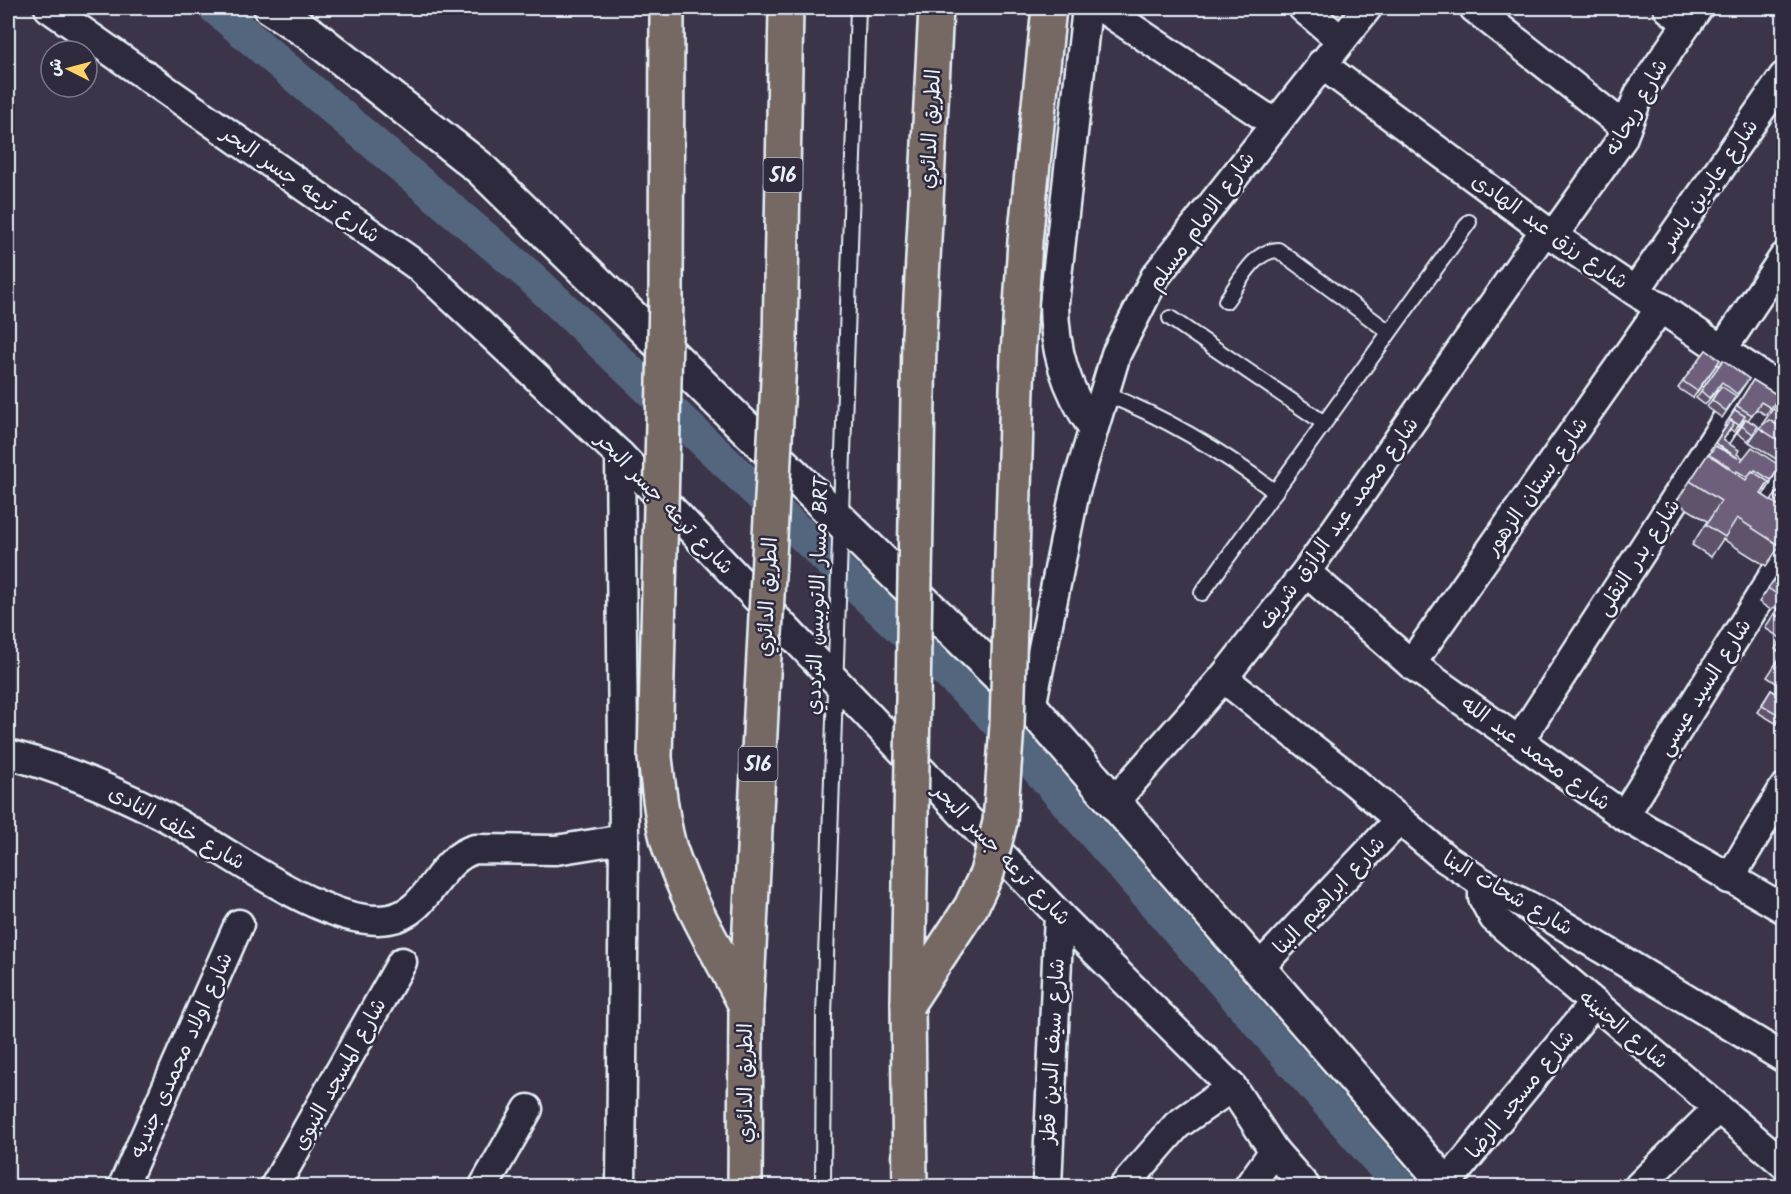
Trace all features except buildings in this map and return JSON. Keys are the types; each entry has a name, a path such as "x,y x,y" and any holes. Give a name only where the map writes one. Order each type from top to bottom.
{"highway":[{"path":"667,8 666,298 656,758 660,807 670,848 686,888 746,1006"},
{"name":"الطريق الدائري","path":"745,1186 746,1006 780,342 786,8"},
{"name":"الطريق الدائري","path":"910,1186 908,1003 919,336 936,8"},
{"path":"908,1003 972,907 987,873 1000,822 1007,726 1018,355 1025,242 1049,8"}],"street":[{"name":"شارع ترعه جسر البحر","path":"49,8 418,267 621,455 1059,915 1232,1087 1274,1151 1305,1186"},
{"path":"1087,8 1054,303 1056,337 1063,370 1070,391 1092,427"},
{"path":"1102,8 1274,123"},
{"path":"1303,8 1341,40"},
{"name":"شارع الامام مسلم","path":"1032,707 1075,490 1092,427 1116,354 1155,277 1274,123 1367,8"},
{"path":"1474,8 1626,128"},
{"path":"279,10 480,168 1032,707 1447,1185"},
{"name":"شارع ريحانه","path":"1549,233 1622,139 1639,94 1685,13"},
{"name":"شارع رزق عبد الهادى","path":"1321,64 1549,233 1784,391"},
{"name":"شارع عابدين ياسر","path":"1635,291 1784,76"},
{"name":"شارع محمد عبد الرازق شريف","path":"1114,802 1223,678 1306,572 1549,233"},
{"path":"1722,350 1784,257"},
{"name":"شارع بستان الزهور","path":"1412,664 1660,307"},
{"name":"شارع بدر النقلى","path":"1519,741 1757,373"},
{"path":"621,455 624,839 621,1186"},
{"path":"1773,527 1763,512 1784,480"},
{"name":"شارع السيد عيسي","path":"1624,816 1784,559"},
{"name":"شارع محمد عبد الله","path":"1306,572 1412,664 1624,816 1784,909"},
{"name":"شارع شحات البنا","path":"1223,678 1445,858 1483,883 1548,916 1784,1058"},
{"name":"شارع خلف النادى","path":"8,754 63,771 130,798 194,832 281,885 358,920 376,921 393,918 409,911 423,900 453,859 475,849 556,850 624,839"},
{"path":"1729,879 1784,788"},
{"name":"شارع ابراهيم البنا","path":"1258,969 1399,820"},
{"name":"شارع الجنينه","path":"1483,883 1483,898 1494,918 1784,1164"},
{"name":"شارع سيف الدين قطز","path":"1047,1186 1059,915"},
{"name":"شارع اولاد محمدى جنديه","path":"123,1186 239,924"},
{"name":"شارع المسجد النبوى","path":"276,1186 402,962"},
{"name":"شارع مسجد الرضا","path":"1447,1185 1594,1003"},
{"path":"1124,1186 1177,1125 1232,1087"},
{"path":"1639,1186 1718,1108"},
{"path":"484,1186 528,1109"},
{"path":"1249,1186 1274,1151"}],"lane":[{"name":"مسار الاتوبيس الترددي BRT","path":"823,1186 824,1016 858,8"},
{"path":"1203,593 1469,222"},
{"path":"1226,301 1257,258 1269,250 1278,250 1389,332"},
{"path":"1170,318 1324,423"},
{"path":"1103,393 1176,425 1235,462 1275,492"}],"waterway":[{"path":"215,8 531,277 986,710 1400,1186"}]}
